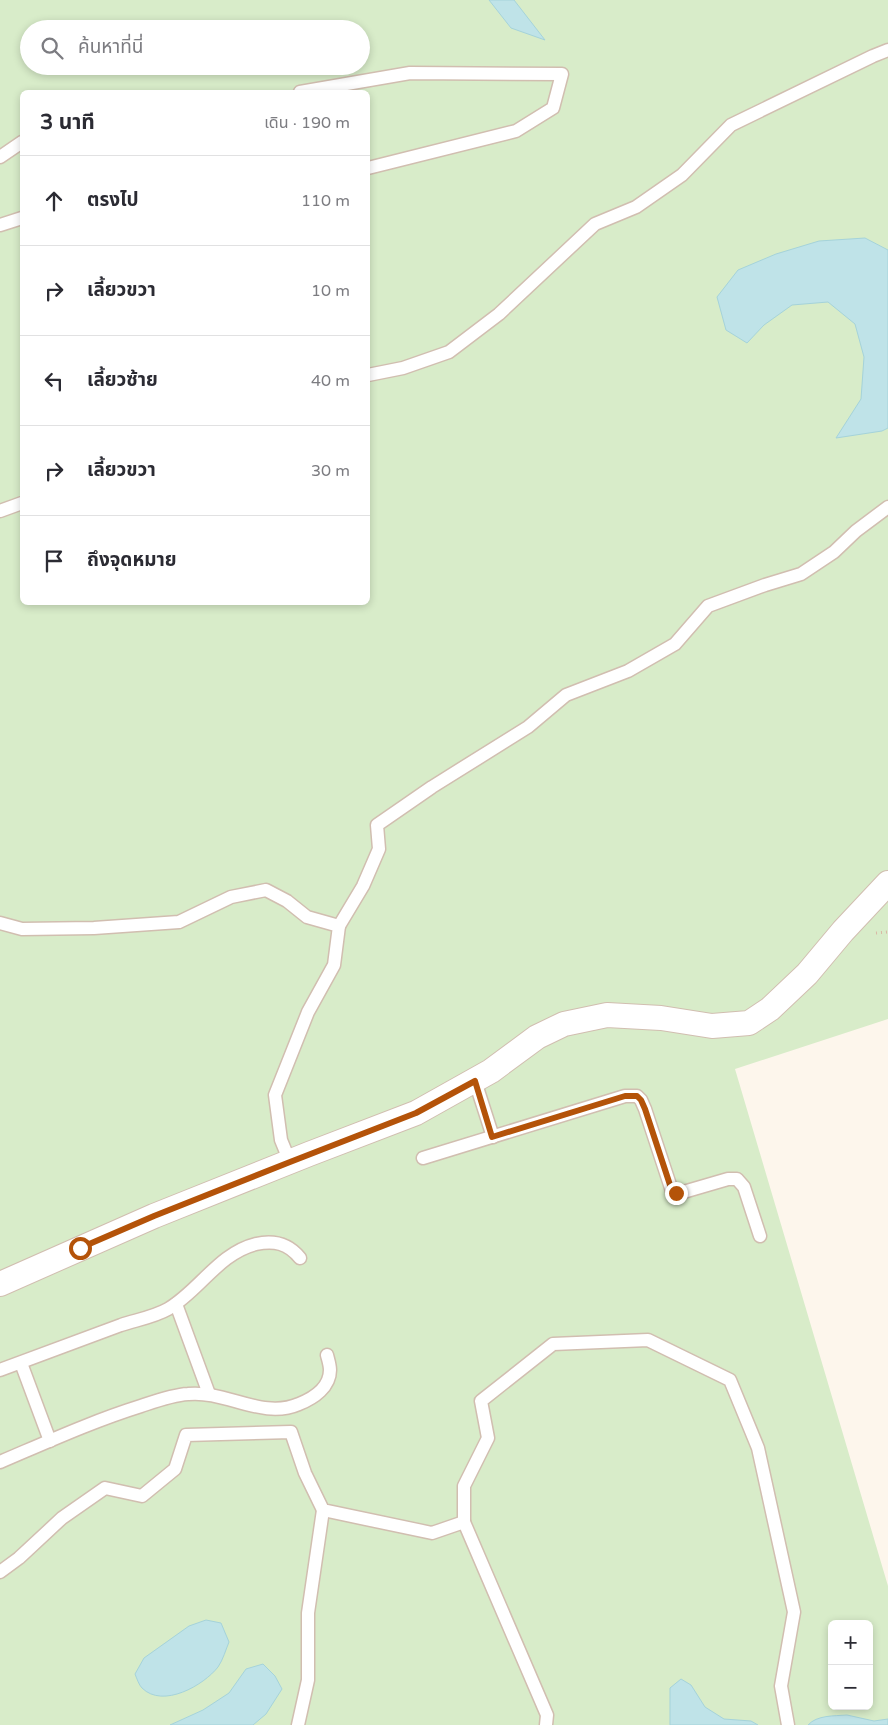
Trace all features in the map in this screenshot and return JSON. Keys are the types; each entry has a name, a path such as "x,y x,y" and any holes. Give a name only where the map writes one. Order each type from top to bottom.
{"street":[{"path":"0,1284 154,1216 416,1113 492,1071 537,1037 564,1024 607,1015 661,1018 712,1026 748,1023 770,1009 807,974 843,931 888,883"}],"lane":[{"path":"370,375 403,368 449,352 499,314 595,224 636,207 682,175 731,125 888,50"},
{"path":"312,90 410,73 562,74 553,108 516,131 370,168"},
{"path":"0,157 20,143"},
{"path":"0,225 20,219"},
{"path":"0,511 20,504"},
{"path":"290,1162 281,1140 275,1095 308,1012 334,965 339,926 364,886 378,849 377,825 432,787 528,727 566,695 628,671 675,644 708,606 801,574 834,552 856,531 888,507"},
{"path":"0,923 22,929 94,928 179,922 232,897 266,890 287,901 307,917 339,926"},
{"path":"475,1081 492,1137"},
{"path":"423,1158 625,1096 637,1096 645,1109 674,1192 680,1193 728,1178 737,1179 744,1187 760,1236"},
{"path":"0,1370 163,1312 176,1304 217,1268 244,1248 264,1243 281,1243 290,1247 300,1258"},
{"path":"176,1304 209,1394"},
{"path":"546,1725 547,1715 464,1522 464,1486 488,1438 481,1401 553,1344 648,1340 730,1380 758,1448 794,1612 781,1686 788,1725"},
{"path":"0,1462 112,1415 167,1398 188,1394 209,1394 240,1404 276,1410 292,1407 316,1396 322,1391 330,1371 327,1355"},
{"path":"20,1363 50,1441"},
{"path":"0,1572 19,1558 62,1518 105,1488 142,1496 175,1469 186,1435 291,1432 305,1473 323,1510 308,1613 308,1680 298,1725"},
{"path":"323,1510 432,1533 464,1522"}],"green space":[{"path":"0,0 888,0 888,1019 735,1069 888,1586 888,1725 0,1725"}],"water":[{"path":"489,0 514,0 545,40 511,28"},
{"path":"865,238 888,250 888,428 882,431 836,438 861,399 864,357 855,324 828,302 792,305 764,325 747,343 726,330 717,297 738,270 776,254 819,241"},
{"path":"206,1620 221,1623 229,1642 220,1664 212,1674 193,1687 172,1695 161,1696 151,1694 142,1688 135,1674 144,1658 189,1626"},
{"path":"263,1664 275,1676 282,1689 266,1714 253,1725 170,1725 203,1710 229,1693 246,1669"},
{"path":"681,1679 691,1685 705,1707 724,1719 751,1721 758,1725 670,1725 670,1688"},
{"path":"847,1715 874,1721 888,1719 888,1725 808,1725 816,1719"}],"route":[{"path":"80,1248 154,1216 416,1113 475,1081 492,1137 625,1096 637,1096 645,1109 672,1191 676,1193"}]}
